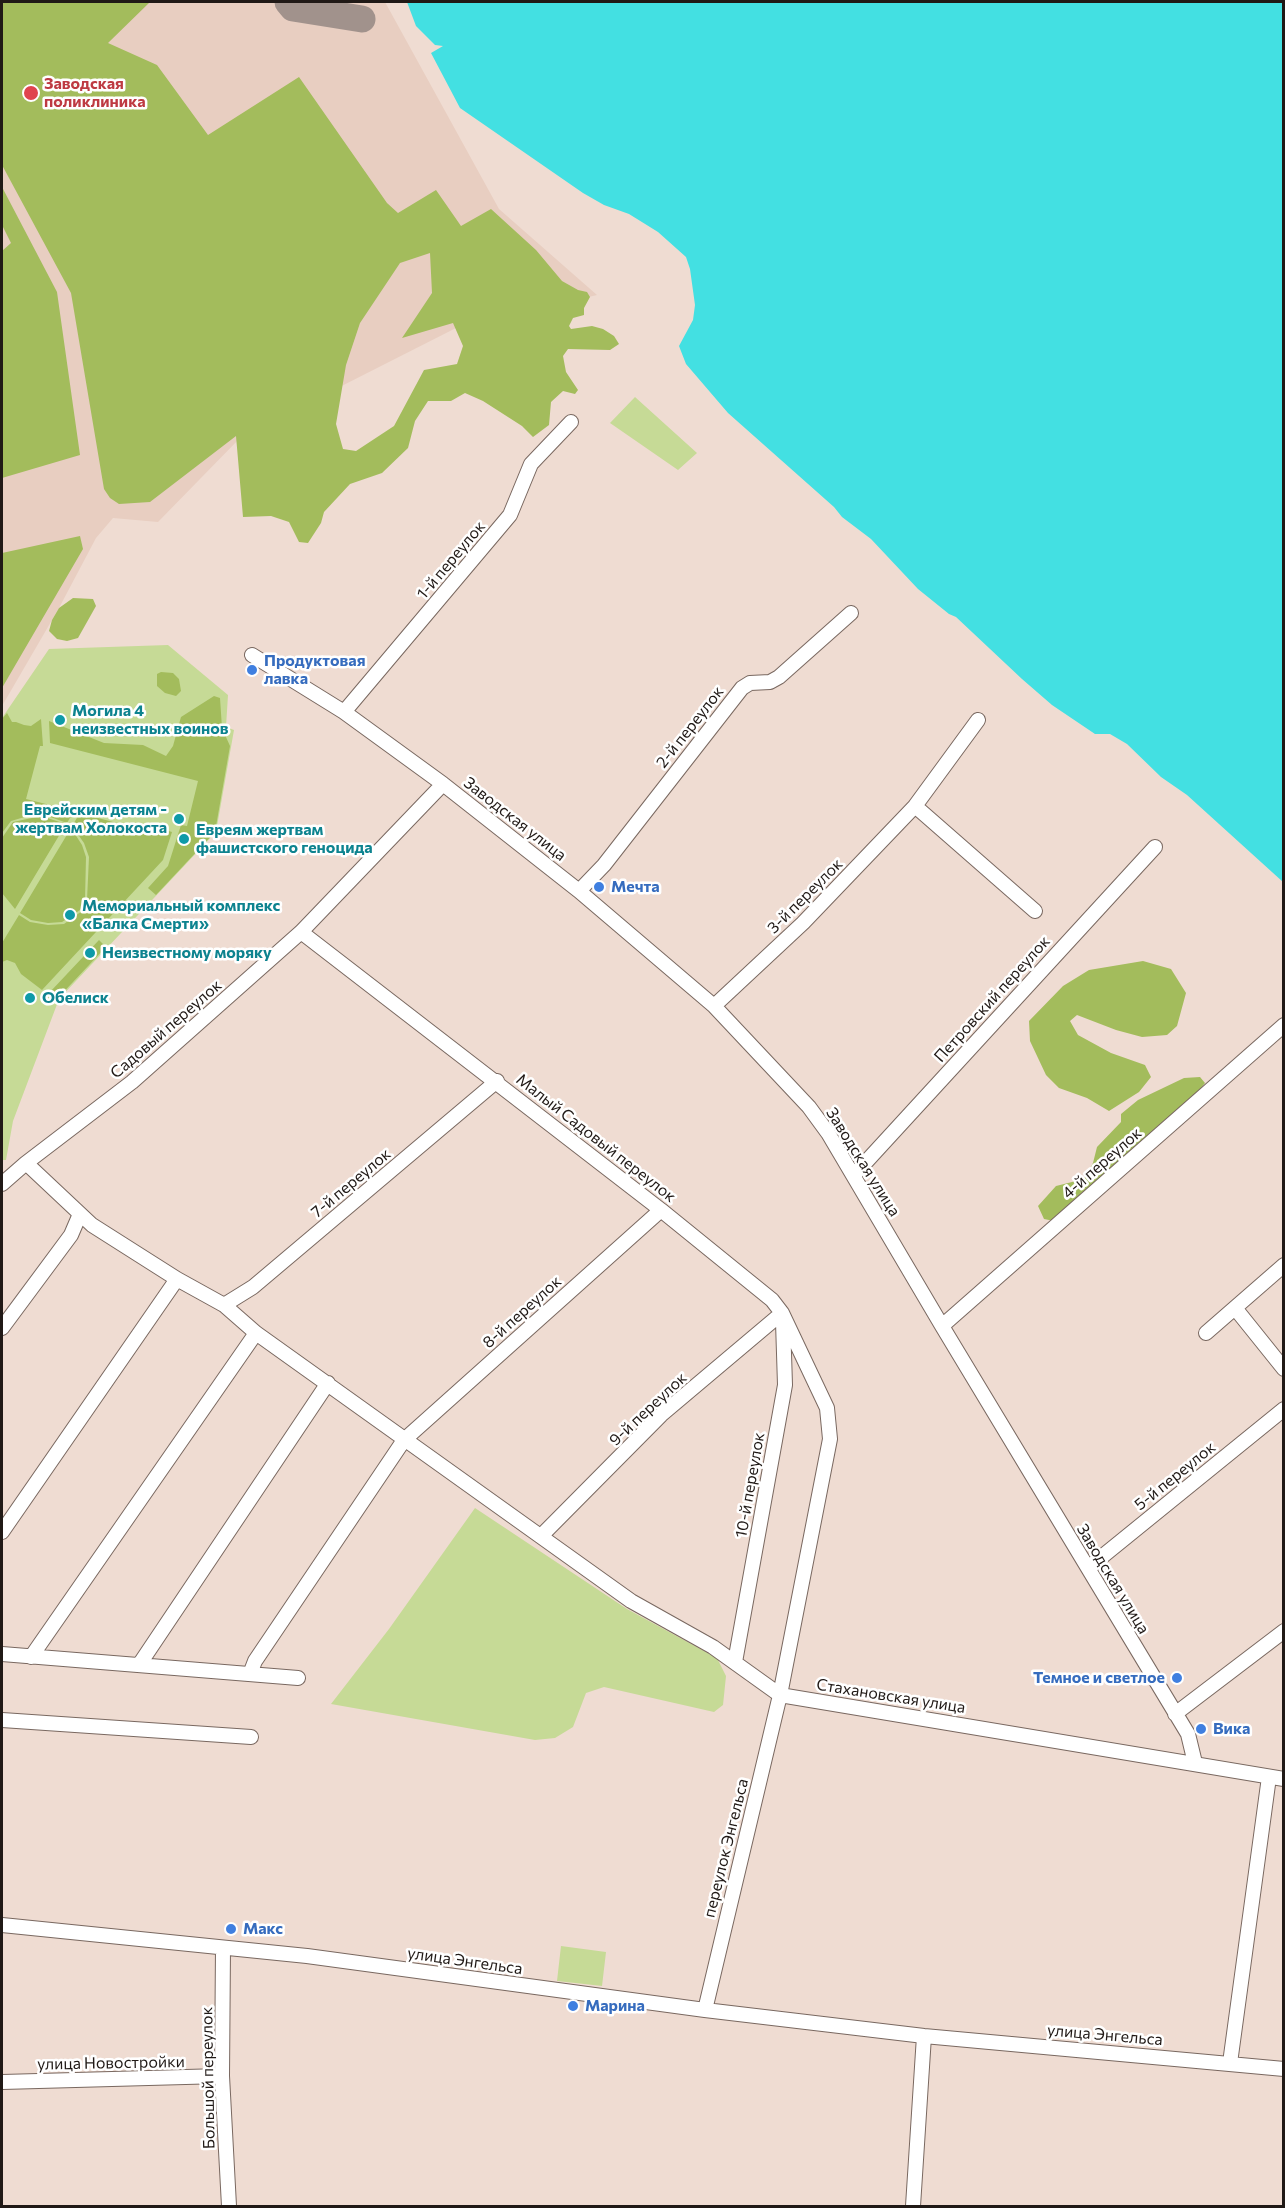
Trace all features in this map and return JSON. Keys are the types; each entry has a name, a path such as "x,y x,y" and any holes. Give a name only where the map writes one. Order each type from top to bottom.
{"street":[{"name":"1-й переулок","path":"344,712 510,515 531,464 571,422"},
{"name":"2-й переулок","path":"579,891 604,865 742,688 750,683 770,682 779,677 851,613"},
{"name":"Заводская улица","path":"252,655 344,712 443,784 579,891 714,1006 809,1107 828,1132 854,1175 942,1326 1176,1714 1191,1743 1195,1763"},
{"name":"3-й переулок","path":"714,1006 803,923 915,806 978,720"},
{"name":"Садовый переулок","path":"2,1184 132,1082 301,932 443,784"},
{"path":"915,806 1035,911"},
{"name":"Петровский переулок","path":"854,1175 1155,847"},
{"name":"Малый Садовый переулок","path":"301,932 661,1210 772,1300 782,1314 827,1408 830,1438 780,1695"},
{"name":"4-й переулок","path":"942,1326 1284,1025"},
{"name":"7-й переулок","path":"224,1305 254,1287 496,1081"},
{"path":"26,1163 92,1225 177,1279 224,1305 256,1333 542,1535 631,1601 735,1662 780,1695"},
{"name":"8-й переулок","path":"250,1674 255,1661 405,1440 661,1210"},
{"path":"2,1328 71,1235 80,1214"},
{"path":"1206,1333 1284,1265"},
{"path":"2,1532 177,1279"},
{"path":"1235,1308 1284,1369"},
{"name":"9-й переулок","path":"542,1535 661,1415 782,1314"},
{"name":"10-й переулок","path":"735,1662 785,1385 782,1314"},
{"path":"31,1657 256,1333"},
{"path":"139,1665 328,1383"},
{"name":"5-й переулок","path":"1088,1568 1284,1409"},
{"path":"1176,1714 1284,1631"},
{"path":"2,1654 298,1678"},
{"name":"Стахановская улица","path":"780,1695 1276,1778"},
{"name":"переулок Энгельса","path":"705,2010 780,1695"},
{"path":"2,1720 250,1737"},
{"path":"1230,2063 1276,1778"},
{"name":"улица Энгельса","path":"2,1925 307,1956 705,2010 924,2036 1284,2068"},
{"name":"Большой переулок","path":"223,1948 222,2076 229,2206"},
{"path":"913,2206 924,2036"},
{"name":"улица Новостройки","path":"2,2082 222,2076"}],"shaded area":[{"path":"2,2 385,2 499,209 597,295 456,328 241,437 158,522 113,518 96,538 59,608 2,706"}],"green space":[{"path":"2,2 150,2 108,43 157,65 208,135 299,77 387,203 398,213 436,190 461,226 491,209 536,250 562,281 587,292 590,297 584,308 584,315 573,318 569,326 571,329 592,326 603,329 614,336 619,344 610,350 568,349 563,356 566,372 578,390 575,394 563,391 551,402 549,425 533,437 522,426 483,401 465,393 451,401 428,401 415,421 408,448 382,473 350,484 324,512 321,523 308,543 299,542 289,522 271,516 243,517 236,436 150,502 119,504 110,498 104,489 71,293 2,165","holes":["430,253 432,293 402,338 453,323 463,346 457,364 424,370 394,426 356,451 343,449 336,424 346,365 360,323 400,263"]},
{"path":"2,187 57,292 80,455 2,478 2,251 11,243 2,225"},
{"path":"635,397 697,453 678,470 610,423"},
{"path":"80,536 83,549 2,688 2,553"},
{"path":"73,598 93,599 96,606 78,638 67,641 57,639 49,631 52,620 59,608"},
{"name":"Мемориальный комплекс «Балка Смерти»","path":"168,645 228,695 226,727 234,730 216,832 59,999 13,1121 6,1160 2,1160 2,718 49,649"},
{"path":"173,673 179,679 181,691 176,696 165,693 157,686 157,674"},
{"path":"214,696 220,698 222,728 230,746 215,832 156,895 148,888 168,866 181,825 187,826 198,781 50,743 49,721 104,743 143,745 166,756 173,746 181,717"},
{"path":"7,713 12,722 24,725 31,726 41,719 43,746 40,746 26,799 74,811 67,823 42,814 28,816 11,821 2,833 2,719"},
{"path":"80,813 146,831 148,825 172,832 163,860 42,990 21,974 15,963 7,960 2,962 2,943 19,915 30,922 48,925 64,924 82,911 87,900 89,857 84,843 72,826"},
{"path":"41,816 66,824 15,909 2,893 2,838 13,822"},
{"path":"71,828 82,845 86,857 85,900 80,910 62,922 48,923 31,920 20,913"},
{"path":"99,940 106,947 57,999 50,992"},
{"path":"1143,961 1171,969 1186,993 1177,1026 1167,1035 1142,1037 1077,1015 1070,1021 1078,1035 1111,1053 1145,1065 1151,1077 1139,1092 1109,1111 1087,1098 1059,1088 1046,1075 1030,1041 1029,1021 1063,986 1089,970"},
{"path":"1200,1077 1205,1083 1193,1098 1054,1221 1044,1219 1038,1206 1056,1186 1084,1179 1093,1163 1097,1147 1121,1122 1121,1114 1138,1100 1184,1078"},
{"path":"475,1508 627,1609 717,1658 726,1676 723,1705 714,1712 604,1687 586,1693 573,1727 555,1738 535,1740 331,1704 389,1629"},
{"path":"561,1946 606,1952 602,1986 557,1981"}],"water":[{"path":"407,2 1283,2 1283,882 1187,795 1161,777 1127,744 1110,734 1095,734 1052,705 956,617 918,589 871,539 842,517 834,507 728,413 686,364 679,346 693,320 695,305 686,257 658,232 629,214 604,205 583,193 460,108 431,53 443,46 435,45 416,26"}],"taxiway":[{"path":"288,2 293,8 362,19"}],"place":[{"name":"Заводская поликлиника","path":"31,93"},
{"name":"Продуктовая лавка","path":"252,670"},
{"name":"Могила 4 неизвестных воинов","path":"60,720"},
{"name":"Еврейским детям - жертвам Холокоста","path":"179,819"},
{"name":"Евреям жертвам фашистского геноцида","path":"184,839"},
{"name":"Мечта","path":"599,887"},
{"name":"Мемориальный комплекс «Балка Смерти»","path":"70,915"},
{"name":"Неизвестному моряку","path":"90,953"},
{"name":"Обелиск","path":"30,998"},
{"name":"Темное и светлое","path":"1177,1678"},
{"name":"Вика","path":"1201,1729"},
{"name":"Макс","path":"231,1929"},
{"name":"Марина","path":"573,2006"}]}
